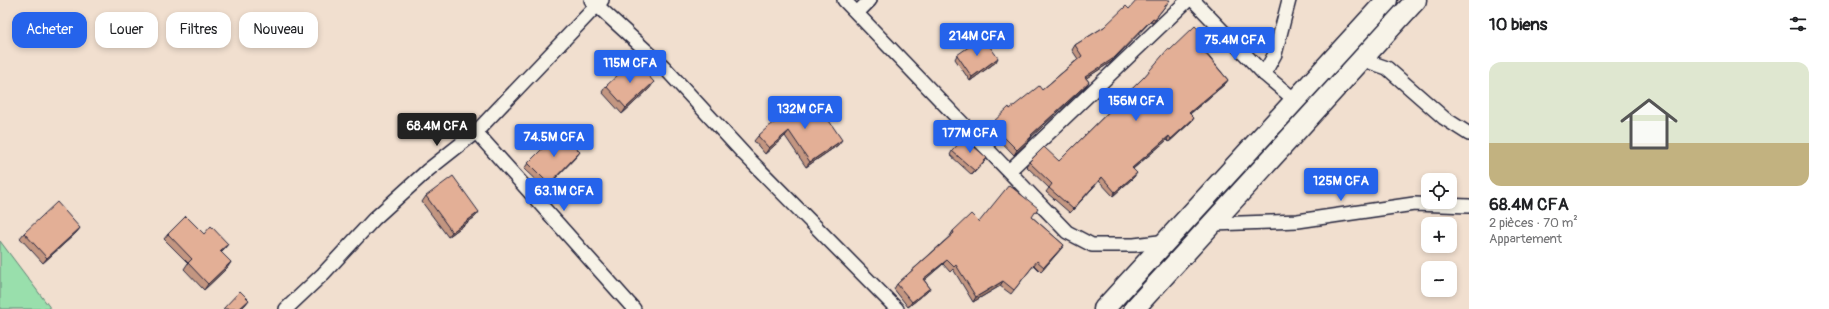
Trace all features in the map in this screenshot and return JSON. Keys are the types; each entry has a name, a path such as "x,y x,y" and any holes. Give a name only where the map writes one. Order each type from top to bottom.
{"main road":[{"path":"1134,309 1416,0"},
{"path":"1104,309 1296,101 1382,3"}],"street":[{"path":"844,0 1067,232 1092,245 1134,245 1167,241"},
{"path":"857,13 870,0"},
{"path":"1009,171 1188,0"},
{"path":"1193,0 1264,74 1296,101"},
{"path":"1264,74 1275,54 1289,0"},
{"path":"286,309 323,274 374,219 428,170 476,132 596,2 663,66 745,155 897,309"},
{"path":"1362,59 1387,68 1444,118 1469,134"},
{"path":"476,132 634,309"},
{"path":"1213,224 1298,221 1414,204 1469,206"}],"green space":[{"path":"0,241 51,309 0,309"}],"building":[{"path":"1137,0 1170,0 1155,19 1153,18 1114,58 1085,77 1089,82 1031,135 1032,136 1017,150 991,124 1009,107 1010,109 1039,86 1042,90 1082,56 1075,45 1104,27 1126,6 1129,9"},
{"path":"1195,26 1213,45 1205,53 1228,80 1189,113 1194,118 1171,139 1169,136 1132,168 1137,173 1115,192 1102,177 1073,209 1049,188 1052,184 1029,162 1044,147 1059,161 1144,77 1168,49 1170,50"},
{"path":"983,37 998,58 972,77 957,55"},
{"path":"634,60 654,82 626,108 606,86"},
{"path":"813,97 842,140 810,162 789,131 769,148 758,136 768,127"},
{"path":"559,132 580,152 549,184 528,163"},
{"path":"964,138 987,158 975,171 952,151"},
{"path":"453,176 479,212 452,232 426,196"},
{"path":"1009,185 1038,208 1032,217 1064,245 1044,267 1037,261 1014,290 1003,281 976,297 956,265 954,267 947,260 923,279 930,288 912,302 897,284 954,233 953,231 971,214 979,222"},
{"path":"57,202 80,228 47,258 24,233"},
{"path":"186,216 204,234 211,226 228,244 220,251 231,262 208,284 188,263 192,259 168,234"},
{"path":"240,291 249,300 239,309 223,309"}]}
